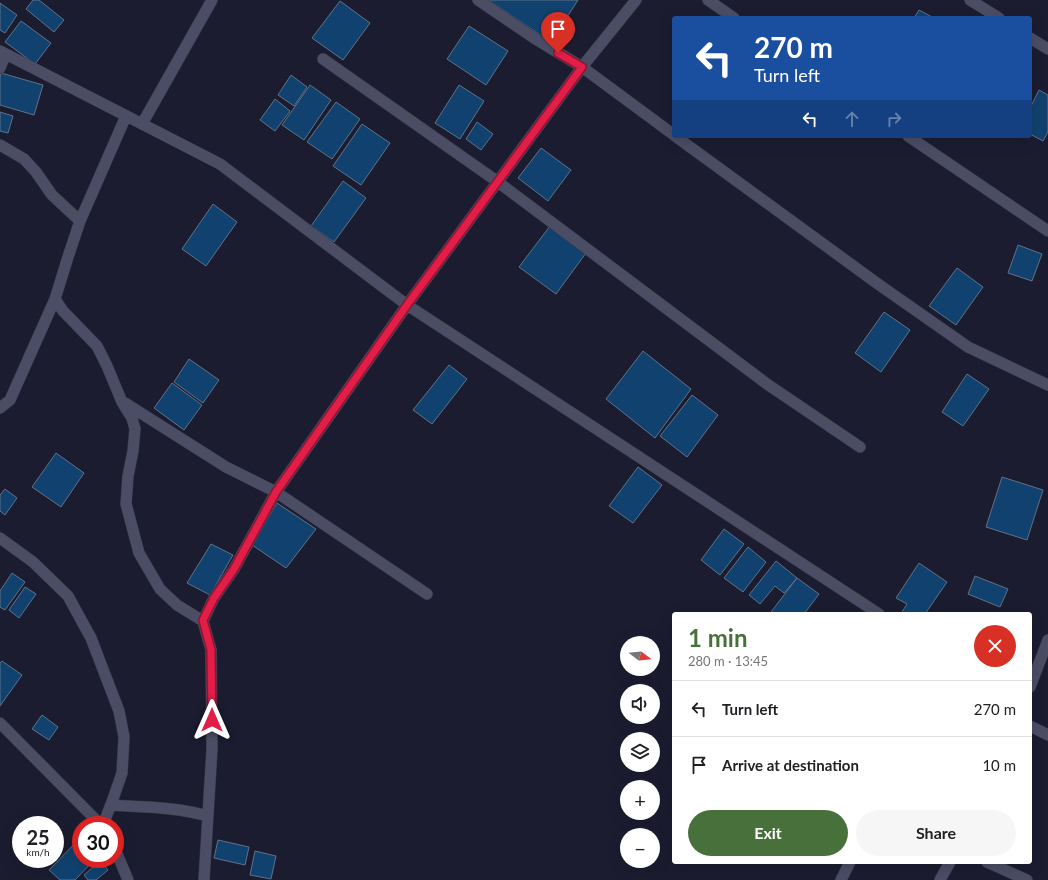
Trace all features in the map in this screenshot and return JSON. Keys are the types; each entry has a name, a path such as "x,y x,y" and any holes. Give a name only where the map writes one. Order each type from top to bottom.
{"street":[{"path":"142,124 212,0"},
{"path":"478,0 534,38 582,67 672,134"},
{"path":"204,880 212,749 211,650 203,620 214,598 234,569 276,492 407,305 582,67 636,0"},
{"path":"708,0 731,16"},
{"path":"970,0 996,16"},
{"path":"1032,39 1048,49"},
{"path":"0,68 2,53 220,164 407,305 876,612"},
{"path":"323,59 498,182 767,384 860,447"},
{"path":"0,408 10,400 55,299 80,222 126,116"},
{"path":"678,138 878,284 968,347 1048,385"},
{"path":"911,138 1048,231"},
{"path":"0,145 24,159 36,172 52,194 80,222"},
{"path":"55,299 63,311 97,346 122,402 132,418 135,429 133,451 128,476 126,504 139,553 160,589 177,605 203,620"},
{"path":"122,402 226,468 276,492 427,594"},
{"path":"0,538 33,562 68,596 91,638 119,711 124,737 122,773 106,816"},
{"path":"1032,682 1048,640"},
{"path":"0,723 93,816"},
{"path":"1032,727 1048,735"},
{"path":"111,805 168,808 208,816"},
{"path":"841,880 849,864"},
{"path":"940,880 949,864"},
{"path":"991,864 1027,880"},
{"path":"123,868 128,880"}],"building":[{"path":"33,0 39,0 64,20 54,32 26,9"},
{"path":"488,0 578,0 551,42"},
{"path":"340,1 370,23 343,60 312,38"},
{"path":"0,3 17,15 5,33 0,30"},
{"path":"919,10 930,16 915,16"},
{"path":"21,21 51,43 35,64 5,42"},
{"path":"469,26 508,51 486,85 447,59"},
{"path":"1,73 43,85 34,115 0,105"},
{"path":"291,75 307,87 294,106 278,95"},
{"path":"310,85 331,100 304,140 282,125"},
{"path":"459,85 484,101 460,139 435,123"},
{"path":"1039,90 1048,95 1048,132 1043,141 1032,135 1032,104"},
{"path":"275,99 290,111 275,131 260,120"},
{"path":"336,102 360,119 332,159 307,142"},
{"path":"0,112 13,116 8,133 0,131"},
{"path":"477,122 493,134 481,150 466,139"},
{"path":"362,124 390,143 361,185 333,166"},
{"path":"541,148 571,170 548,201 518,178"},
{"path":"343,181 366,198 334,242 311,226"},
{"path":"213,204 237,222 206,266 182,249"},
{"path":"550,226 586,253 556,294 519,267"},
{"path":"1018,245 1042,254 1032,281 1008,273"},
{"path":"957,268 983,287 956,325 929,306"},
{"path":"884,312 910,330 881,372 855,353"},
{"path":"643,351 691,389 655,438 606,399"},
{"path":"189,359 219,380 203,403 174,382"},
{"path":"449,365 467,379 432,424 413,410"},
{"path":"967,374 989,389 963,426 942,412"},
{"path":"172,383 202,405 184,430 154,408"},
{"path":"692,395 718,415 687,457 660,436"},
{"path":"56,453 84,473 61,507 32,487"},
{"path":"638,467 662,485 633,523 609,506"},
{"path":"1002,477 1043,490 1027,540 986,527"},
{"path":"5,489 17,498 5,515 0,511 0,495"},
{"path":"277,503 316,529 286,568 252,545"},
{"path":"724,529 744,544 720,575 701,560"},
{"path":"211,544 233,555 210,595 187,583"},
{"path":"748,547 766,562 743,592 724,578"},
{"path":"776,561 797,578 784,593 775,586 760,604 749,595"},
{"path":"919,563 947,582 926,612 902,612 907,604 896,598"},
{"path":"12,573 25,582 5,610 0,607 0,591"},
{"path":"975,576 1008,589 1000,607 968,594"},
{"path":"797,578 819,594 806,612 771,612"},
{"path":"25,587 36,594 19,618 9,610"},
{"path":"2,661 22,675 0,706 0,663"},
{"path":"42,715 58,727 49,740 32,729"},
{"path":"218,840 249,847 245,865 214,858"},
{"path":"72,846 72,868 86,868 75,880 60,880 49,870 51,868 64,868 64,855"},
{"path":"255,851 276,856 271,879 250,875"},
{"path":"92,868 106,868 108,870 96,880 88,880 84,875"}],"route":[{"path":"212,720 211,650 203,620 214,598 234,569 276,492 407,305 582,67 558,53"}]}
